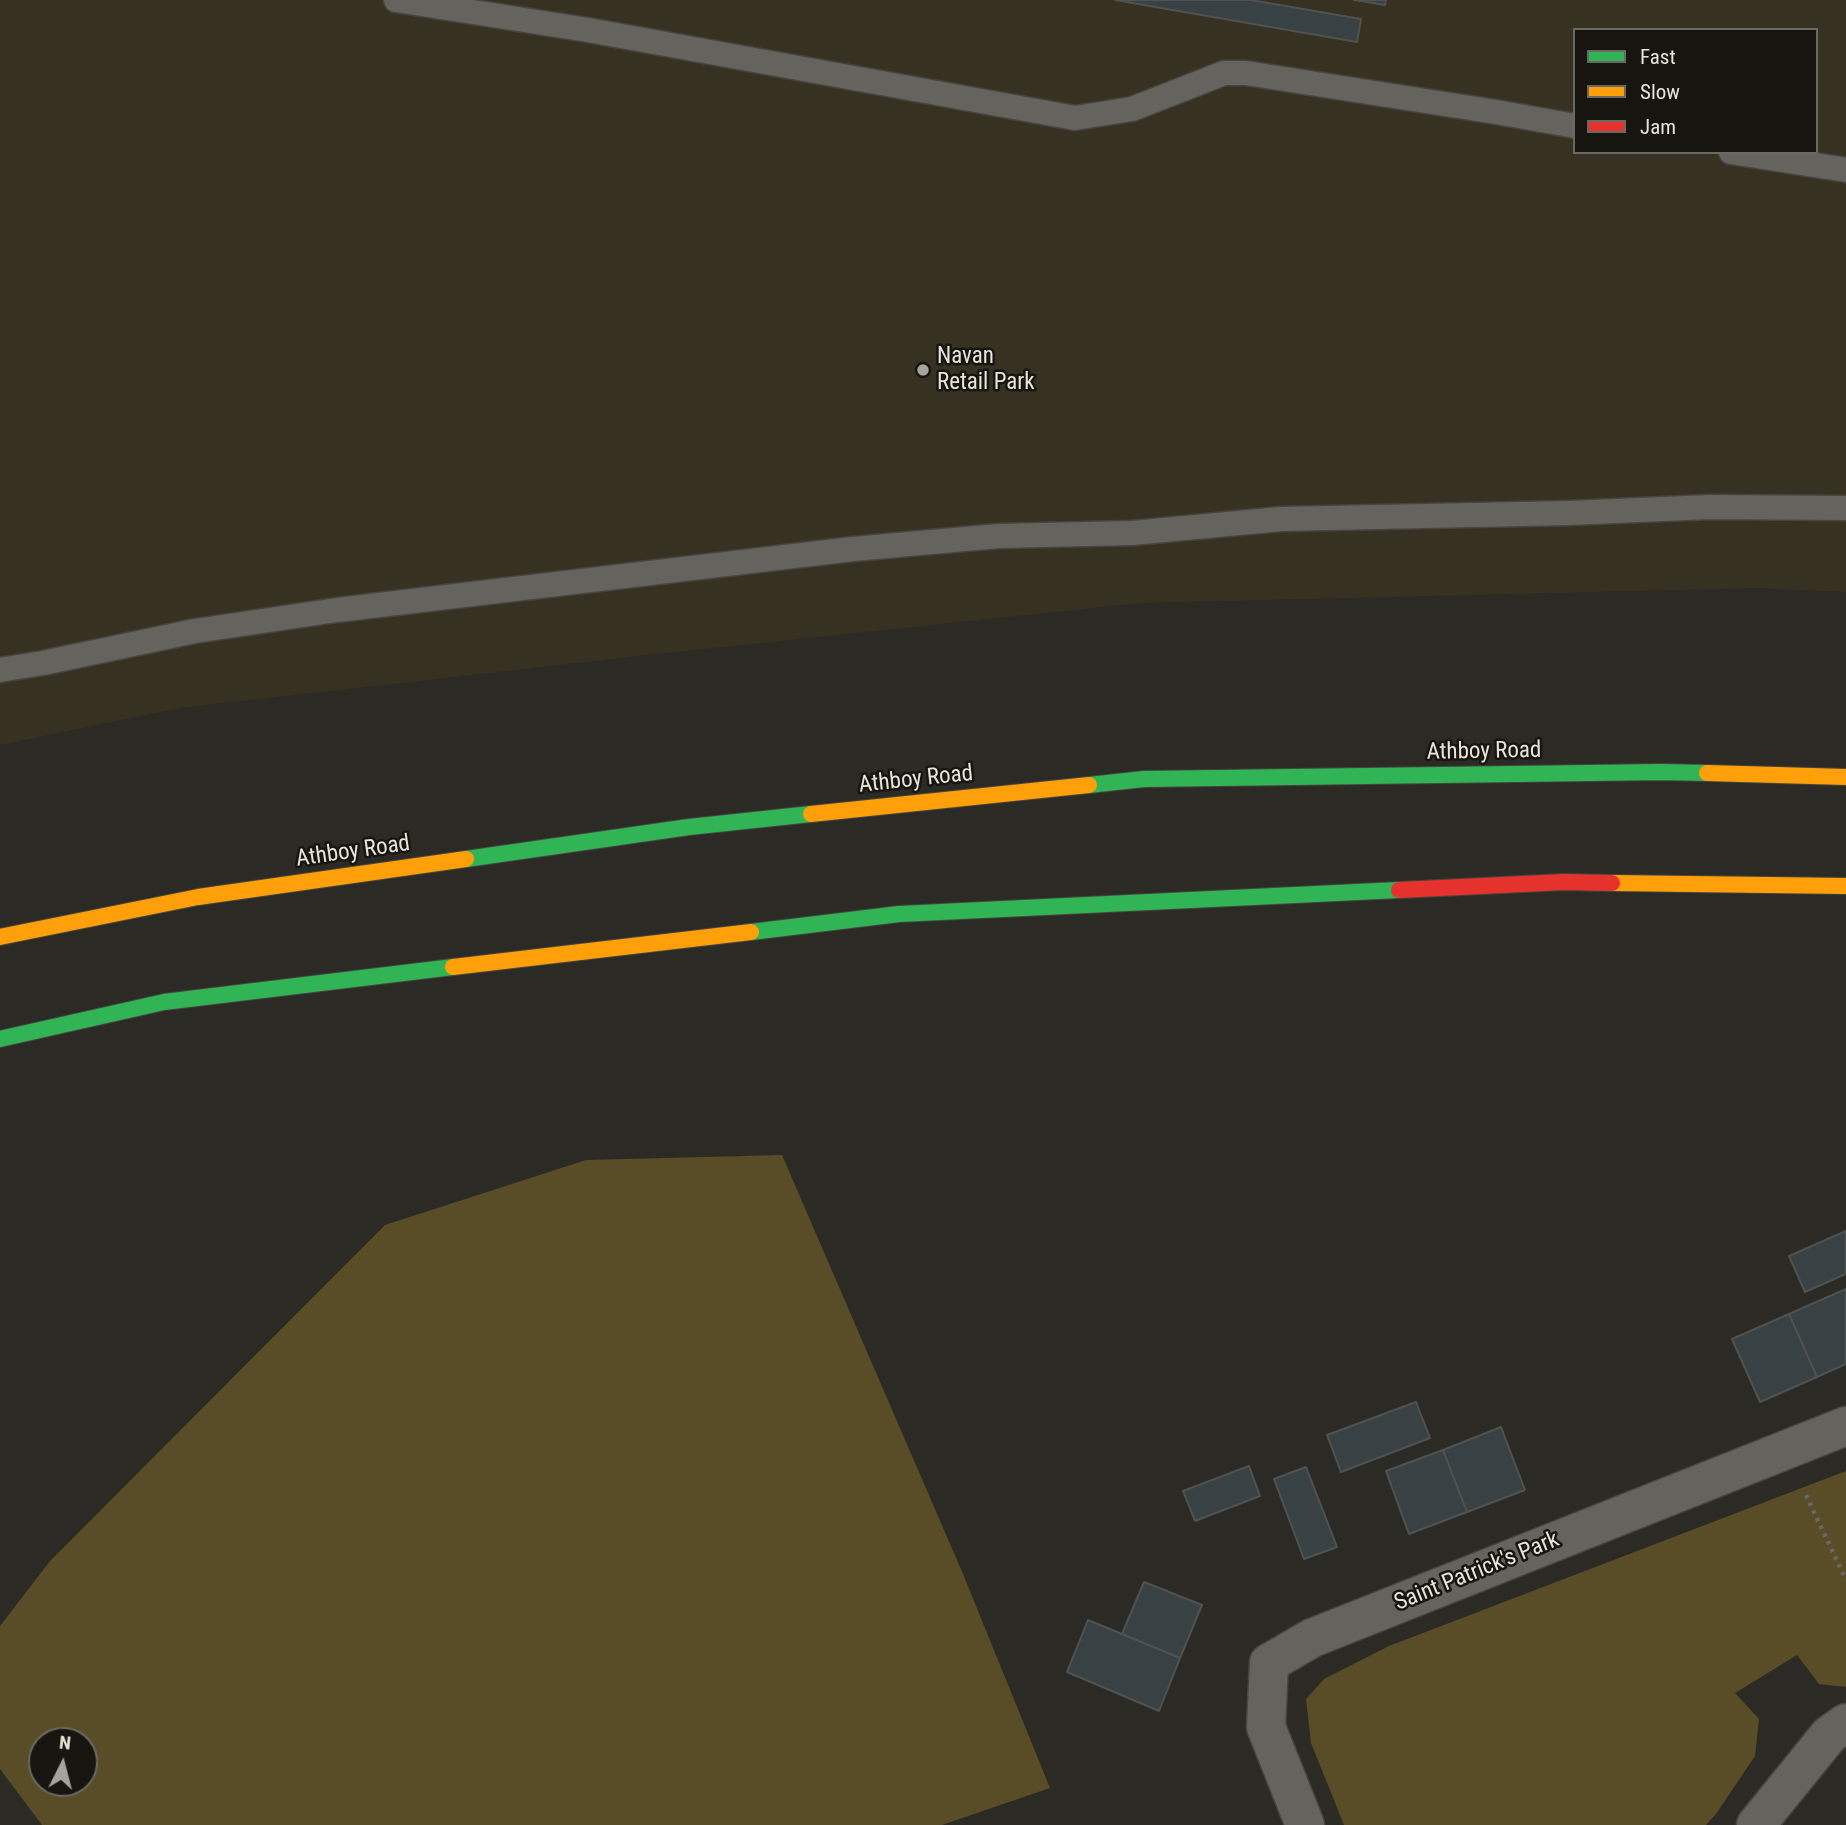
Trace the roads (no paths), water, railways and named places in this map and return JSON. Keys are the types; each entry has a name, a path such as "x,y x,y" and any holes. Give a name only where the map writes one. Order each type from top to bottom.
{"main road":[{"name":"Athboy Road","path":"0,937 198,897 689,827 1144,779 1662,772 1846,777"},
{"path":"0,1039 164,1002 899,914 1564,882 1846,886"}],"street":[{"name":"Saint Patrick's Park","path":"1305,1825 1266,1727 1269,1663 1312,1638 1846,1426"},
{"path":"1756,1825 1829,1735 1846,1723"}],"lane":[{"path":"396,0 588,30 1075,118 1132,109 1224,73 1246,73 1573,126"},
{"path":"1744,154 1846,170"},
{"path":"0,670 195,631 337,610 853,549 973,539 1132,533 1281,519 1710,507 1846,508"}],"place":[{"name":"Navan Retail Park","path":"923,370"}]}
